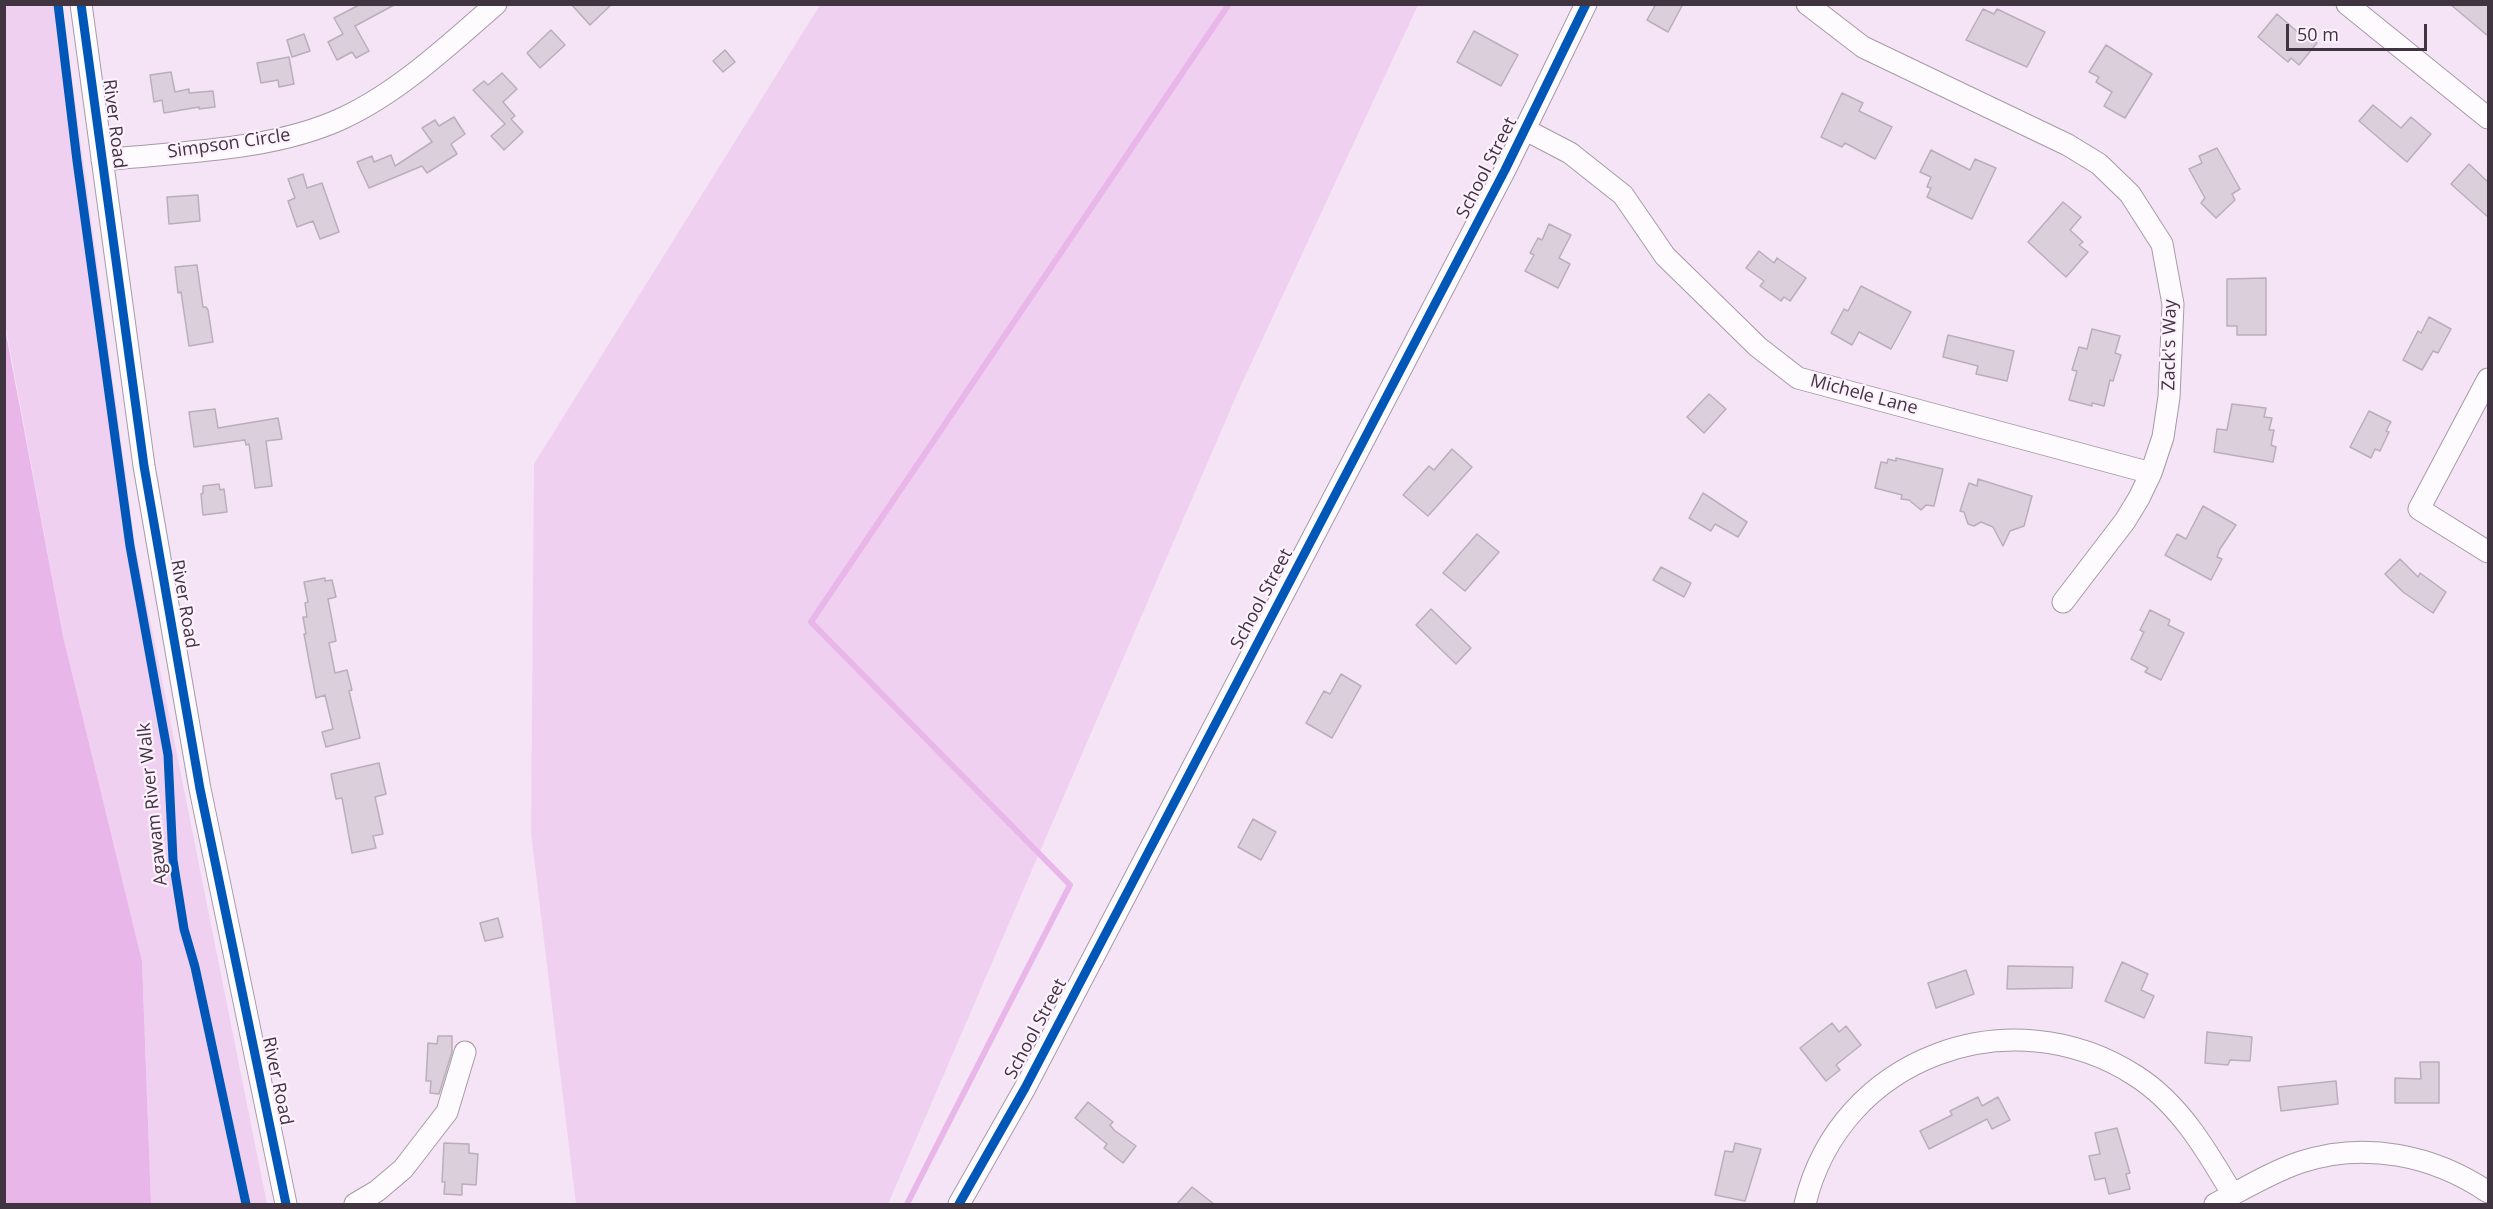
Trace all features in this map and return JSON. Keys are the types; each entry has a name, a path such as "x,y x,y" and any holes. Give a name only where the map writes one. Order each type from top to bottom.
{"street":[{"name":"River Road","path":"81,4 144,466 200,789 286,1204"},
{"name":"Simpson Circle","path":"102,160 236,147 301,133 328,124 355,112 400,83 496,4"},
{"name":"School Street","path":"959,1204 1025,1088 1526,130 1586,4"},
{"name":"Zack's Way","path":"1808,4 1863,47 2068,145 2099,164 2130,194 2162,244 2173,304 2169,397 2163,437 2151,473 2139,498 2125,521 2063,602"},
{"path":"2347,4 2488,118"},
{"name":"Michele Lane","path":"1526,130 1570,153 1623,195 1665,256 1758,347 1798,378 2151,473"},
{"path":"2488,379 2418,509 2488,552"},
{"path":"1805,1204 1818,1166 1834,1138 1859,1104 1875,1090 1910,1066 1947,1050 2004,1039 2030,1040 2082,1050 2119,1066 2137,1077 2166,1100 2188,1125 2224,1200 2300,1162 2329,1154 2361,1151 2393,1154 2428,1163 2454,1173 2488,1192"},
{"path":"355,1204 377,1191 403,1169 447,1112 465,1052"}],"shaded area":[{"path":"4,5 62,5 135,545 267,1204 151,1204 142,961 63,636 5,323"},
{"path":"820,5 1418,5 1241,385 888,1204 576,1204 531,833 534,464"},
{"path":"4,323 63,636 142,961 151,1204 5,1204"}],"building":[{"path":"361,4 396,4 355,26 369,51 356,58 352,52 337,60 328,42 343,34 334,18"},
{"path":"571,4 612,4 590,25"},
{"path":"1656,4 1683,4 1668,32 1647,20"},
{"path":"2450,4 2488,4 2488,36"},
{"path":"1983,9 1994,14 1997,9 2045,32 2027,67 1966,40"},
{"path":"2277,14 2300,34 2302,30 2317,43 2299,65 2291,58 2288,62 2258,37"},
{"path":"551,30 565,45 540,68 527,53"},
{"path":"1474,31 1518,55 1501,86 1457,62"},
{"path":"304,34 310,51 292,57 287,40"},
{"path":"2106,45 2152,74 2125,118 2104,106 2112,92 2096,82 2099,77 2089,72"},
{"path":"725,50 735,62 723,72 713,61"},
{"path":"289,57 294,84 279,87 278,80 261,83 257,63"},
{"path":"171,72 175,92 189,89 189,93 213,91 215,107 199,109 199,107 164,113 162,100 154,102 150,75"},
{"path":"502,73 517,89 503,102 515,116 511,119 523,132 504,150 491,136 505,124 473,90 484,81 488,85"},
{"path":"1842,93 1863,103 1859,111 1892,127 1875,159 1845,143 1842,147 1821,137"},
{"path":"2373,105 2401,128 2411,117 2431,134 2407,162 2359,121"},
{"path":"454,117 465,134 451,144 457,154 427,173 422,166 369,188 357,162 372,156 374,162 391,155 395,166 432,142 422,128 435,120 439,126"},
{"path":"2217,148 2240,189 2232,194 2235,200 2216,218 2201,203 2205,198 2189,169 2202,163 2199,156"},
{"path":"1931,150 1970,170 1975,159 1996,168 1972,219 1927,197 1931,188 1927,187 1931,177 1920,172"},
{"path":"2469,164 2488,182 2488,217 2451,184"},
{"path":"303,174 307,188 322,183 339,232 320,239 313,221 297,227 288,201 295,198 288,179"},
{"path":"198,195 200,221 169,224 167,197"},
{"path":"2063,202 2081,217 2070,230 2083,242 2079,245 2088,252 2066,277 2028,242"},
{"path":"1549,224 1571,235 1559,258 1570,264 1558,288 1525,271 1534,255 1530,253 1538,238 1542,240"},
{"path":"1759,251 1774,263 1777,258 1806,278 1790,301 1784,297 1781,301 1760,286 1764,281 1746,268"},
{"path":"197,265 203,307 208,310 213,342 189,346 175,267"},
{"path":"2266,278 2266,335 2237,335 2237,326 2227,326 2227,279"},
{"path":"1861,286 1911,312 1891,349 1859,332 1852,345 1831,333 1844,309 1848,311"},
{"path":"2429,317 2451,329 2438,353 2433,351 2422,370 2403,360 2418,331 2421,333"},
{"path":"2092,329 2120,336 2115,353 2121,355 2113,381 2110,380 2104,406 2092,403 2092,406 2069,400 2077,371 2072,370 2079,347 2087,349"},
{"path":"1948,335 2014,351 2007,381 1976,374 1978,366 1943,357"},
{"path":"1709,394 1726,409 1704,433 1687,417"},
{"path":"2232,404 2266,408 2264,417 2272,418 2269,430 2274,430 2271,445 2276,447 2273,462 2214,452 2217,429 2227,430"},
{"path":"215,409 218,428 278,418 282,439 266,441 272,486 255,488 249,444 246,445 245,440 194,447 189,412"},
{"path":"2369,411 2391,422 2380,451 2375,449 2371,458 2350,447"},
{"path":"1452,449 1472,467 1428,516 1403,495 1429,466 1434,470"},
{"path":"1896,458 1943,469 1934,506 1926,505 1921,510 1909,500 1901,499 1902,495 1875,488 1881,462 1887,463 1888,459 1896,461"},
{"path":"1978,479 2032,496 2024,526 2010,531 2003,546 1993,527 1981,522 1974,526 1968,524 1964,512 1960,511 1969,483 1977,486"},
{"path":"219,484 220,490 224,489 227,512 203,515 201,494 203,486"},
{"path":"1703,493 1747,522 1738,537 1715,524 1711,531 1689,518"},
{"path":"2203,506 2236,525 2220,549 2217,557 2222,559 2211,580 2165,555 2177,534 2186,539"},
{"path":"1477,534 1499,552 1465,591 1443,573"},
{"path":"2400,559 2418,577 2420,573 2446,592 2433,613 2403,592 2385,574"},
{"path":"1661,567 1691,583 1684,597 1653,580"},
{"path":"325,578 325,581 332,580 336,597 328,599 336,641 329,643 335,673 347,670 352,690 349,691 360,738 326,747 322,732 333,729 325,695 316,698 303,617 307,617 305,603 308,602 304,582"},
{"path":"1431,609 1471,648 1456,664 1416,625"},
{"path":"2150,610 2170,620 2168,625 2184,633 2161,680 2145,672 2148,668 2131,659 2144,632 2140,630"},
{"path":"1341,674 1361,686 1332,738 1306,723 1324,691 1330,694"},
{"path":"379,763 386,794 375,797 383,834 373,836 376,848 352,853 342,798 336,799 331,774"},
{"path":"1253,819 1276,832 1261,860 1238,847"},
{"path":"498,918 503,937 485,941 480,923"},
{"path":"2122,962 2148,974 2141,990 2154,996 2144,1018 2105,1001"},
{"path":"2008,966 2073,967 2072,988 2007,989"},
{"path":"1966,970 1974,994 1936,1008 1928,983"},
{"path":"1832,1023 1839,1032 1846,1026 1861,1045 1836,1065 1840,1070 1826,1081 1800,1048"},
{"path":"2207,1032 2252,1037 2250,1061 2230,1060 2228,1065 2205,1063"},
{"path":"438,1036 452,1036 452,1052 439,1094 430,1093 431,1081 426,1081 428,1043 437,1044"},
{"path":"2420,1062 2439,1062 2439,1103 2395,1103 2395,1078 2421,1079"},
{"path":"2336,1081 2338,1104 2281,1111 2278,1087"},
{"path":"1978,1097 1982,1106 1998,1097 2010,1120 1992,1129 1987,1119 1929,1149 1920,1131 1952,1115 1950,1111"},
{"path":"1088,1102 1113,1122 1110,1125 1114,1130 1136,1146 1123,1163 1104,1148 1107,1144 1075,1118"},
{"path":"2117,1128 2130,1173 2126,1174 2130,1189 2109,1194 2105,1178 2095,1180 2089,1156 2100,1154 2095,1133"},
{"path":"444,1143 469,1144 469,1153 478,1154 476,1185 462,1184 462,1195 444,1194 445,1182 442,1182"},
{"path":"1735,1143 1761,1149 1745,1201 1715,1195 1725,1151 1733,1152"},
{"path":"1192,1187 1214,1204 1177,1204"}],"waterway":[{"path":"907,1204 1070,885 811,622 1229,4"}],"cycle path":[{"name":"Agawam River Walk","path":"58,4 77,161 130,546 168,755 173,860 184,929 195,967 246,1204"},
{"path":"81,4 144,466 200,789 286,1204"},
{"path":"959,1204 1025,1088 1505,170 1586,4"}]}
